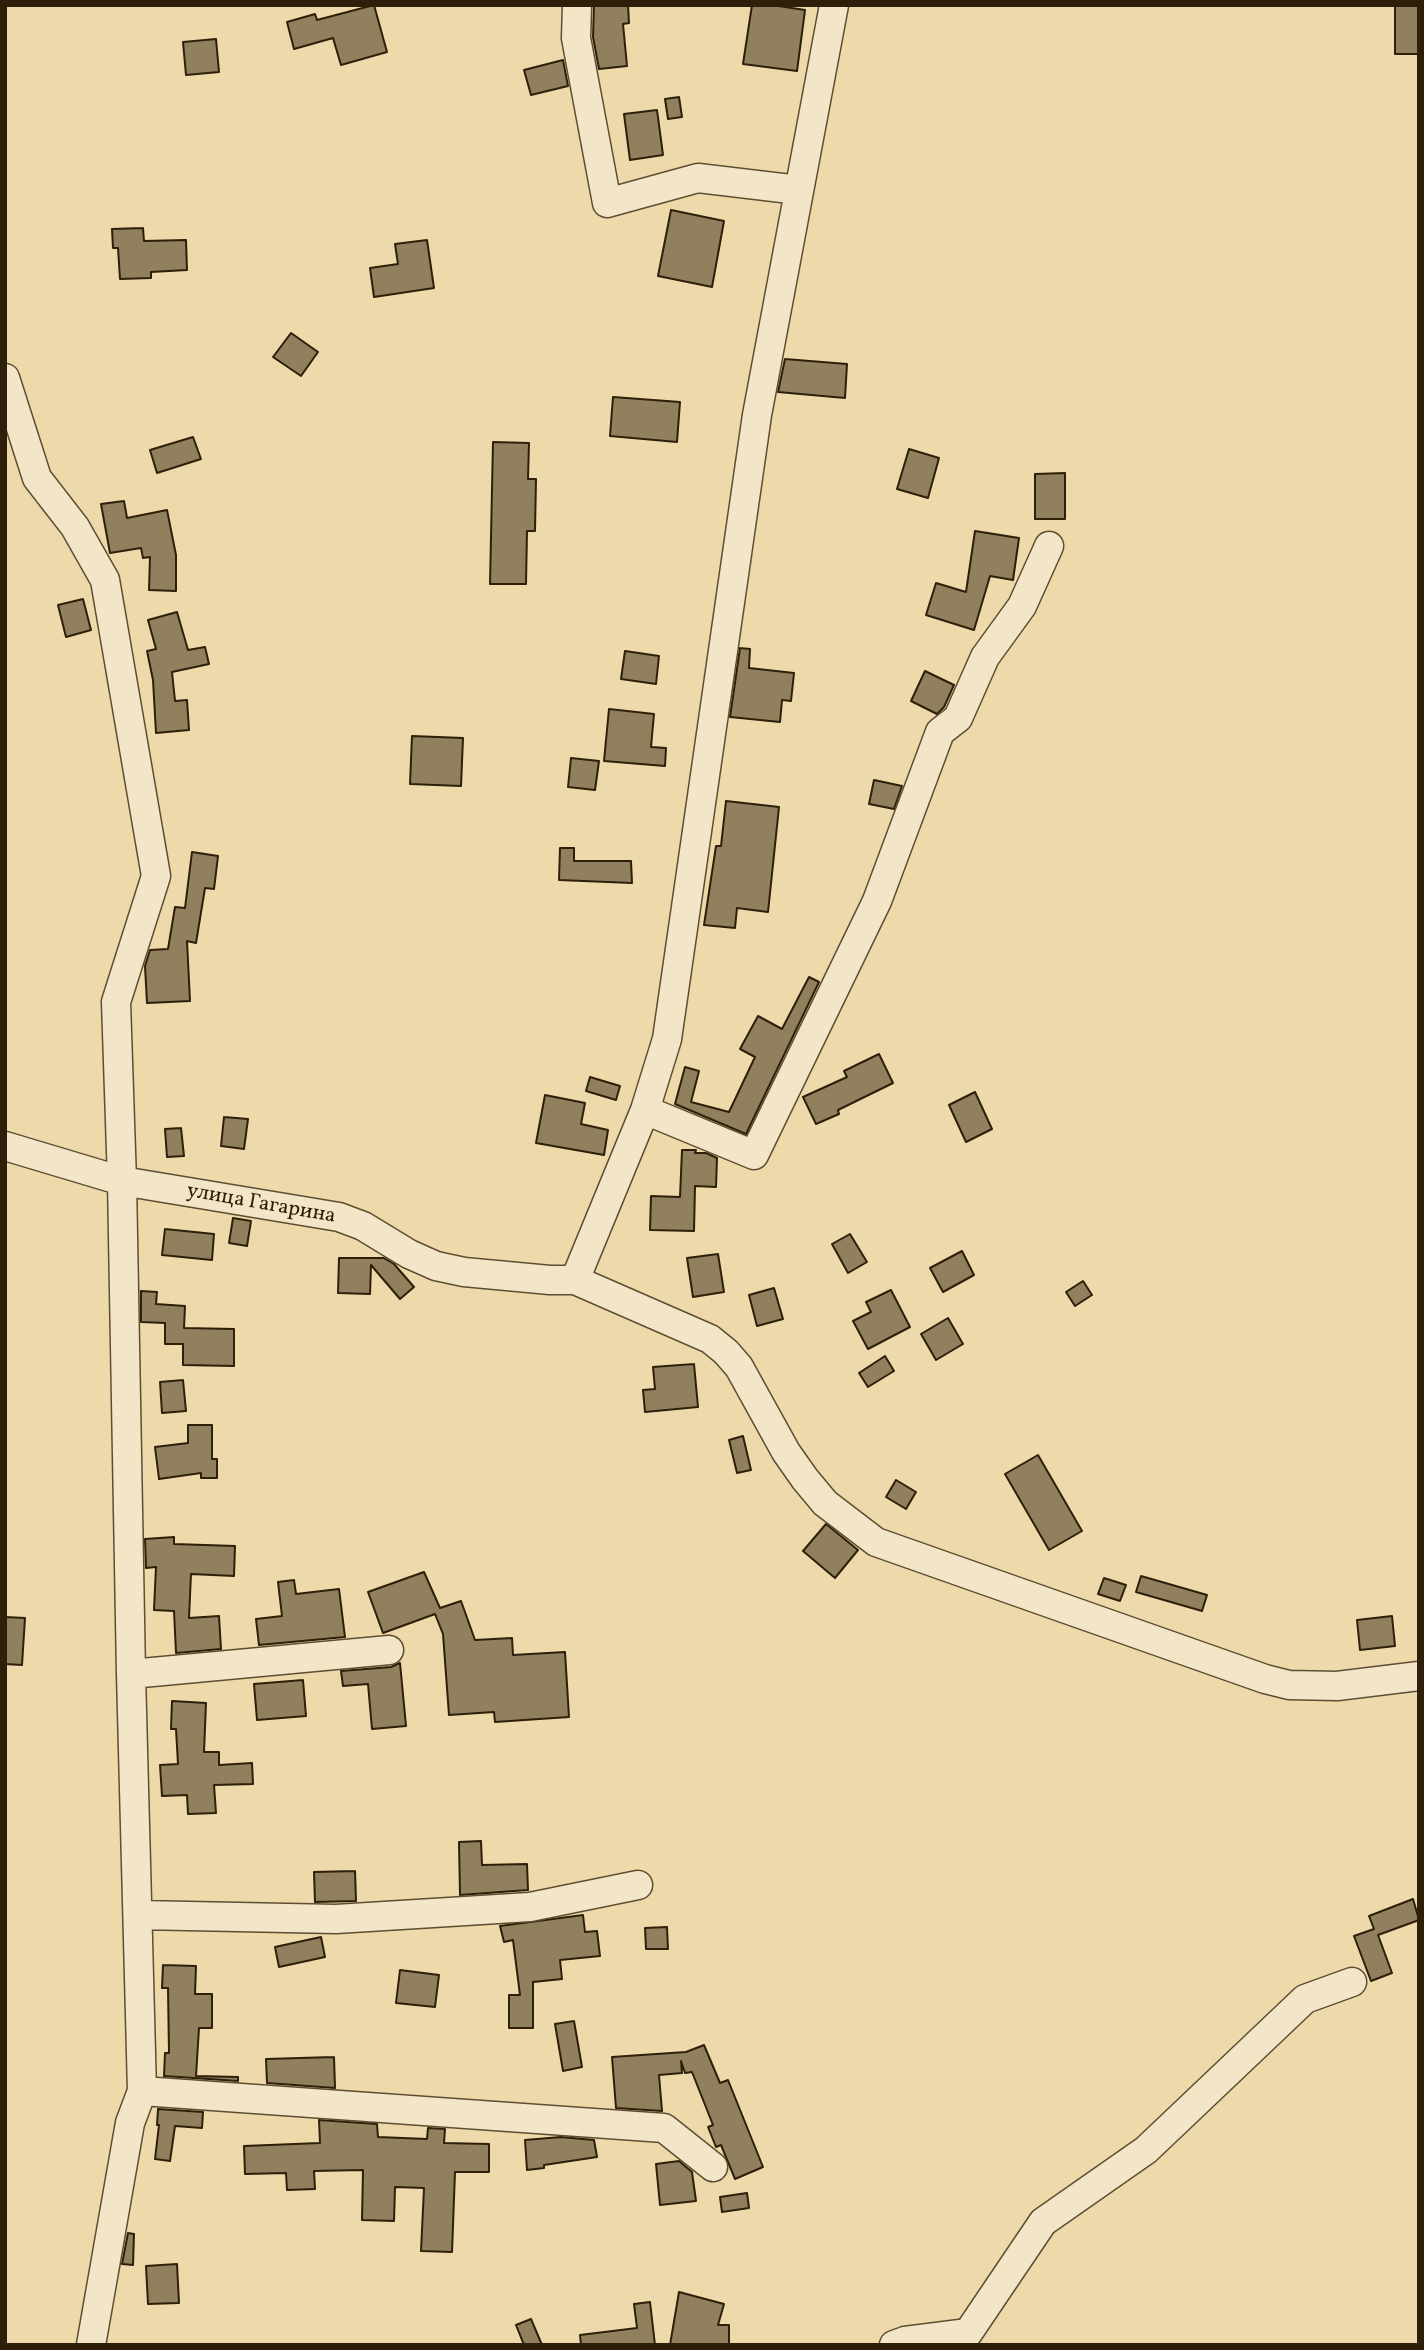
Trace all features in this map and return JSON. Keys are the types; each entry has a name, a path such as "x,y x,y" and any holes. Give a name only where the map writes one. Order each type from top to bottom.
{"street":[{"path":"577,5 576,38 607,203 698,178 799,190"},
{"path":"575,1280 645,1110 667,1039 757,415 834,5"},
{"path":"5,378 37,478 75,527 105,580 156,876 116,1002 142,2091 130,2123 91,2345"},
{"path":"645,1110 754,1155 877,901 940,732 958,718 985,657 1022,606 1049,546"},
{"name":"улица Гагарина","path":"5,1146 122,1181 339,1217 363,1226 409,1254 436,1266 464,1272 575,1280 710,1339 739,1367 786,1452 805,1479 825,1503 876,1542 1265,1679 1289,1685 1337,1686 1419,1676"},
{"path":"131,1674 389,1650"},
{"path":"139,1915 336,1919 530,1907 638,1885"},
{"path":"894,2345 905,2341 968,2333 1043,2222 1146,2150 1305,1999 1352,1982"},
{"path":"142,2091 664,2128 713,2167"}],"building":[{"path":"374,5 387,52 341,65 333,38 294,49 287,22 315,14 317,20"},
{"path":"594,5 628,5 629,23 623,24 627,66 599,69 593,37"},
{"path":"752,5 805,10 797,71 743,64"},
{"path":"1395,5 1419,5 1419,54 1395,54"},
{"path":"216,39 219,72 186,75 183,42"},
{"path":"563,60 568,86 531,95 524,70"},
{"path":"679,97 682,117 668,119 665,99"},
{"path":"657,110 663,155 630,160 624,114"},
{"path":"671,210 724,221 712,287 658,276"},
{"path":"143,228 144,241 186,240 187,270 151,272 151,278 120,279 118,248 113,248 112,229"},
{"path":"427,240 434,288 374,297 370,268 398,264 395,244"},
{"path":"291,333 318,352 301,376 273,357"},
{"path":"785,359 847,364 845,398 778,392"},
{"path":"613,397 680,402 677,442 610,436"},
{"path":"193,437 201,459 157,473 150,450"},
{"path":"493,442 529,443 528,479 536,479 535,531 527,531 526,584 490,584"},
{"path":"909,449 939,458 928,498 897,489"},
{"path":"1065,473 1065,519 1035,519 1035,474"},
{"path":"124,501 127,518 167,510 176,555 176,591 149,590 150,557 143,558 141,548 110,553 101,504"},
{"path":"975,531 1019,538 1013,580 990,576 974,630 926,615 936,583 966,592"},
{"path":"83,599 91,630 66,637 58,605"},
{"path":"177,612 188,650 205,647 209,664 172,672 175,701 187,700 189,730 156,733 153,680 147,651 156,649 148,620"},
{"path":"740,648 750,649 749,668 794,673 791,701 782,700 780,722 730,717"},
{"path":"625,651 659,656 656,684 621,679"},
{"path":"925,671 954,685 944,707 937,714 911,701"},
{"path":"609,709 654,714 651,747 666,748 665,766 604,761"},
{"path":"412,736 463,738 461,786 410,784"},
{"path":"571,758 599,761 595,790 568,787"},
{"path":"874,780 902,786 894,809 869,804"},
{"path":"726,801 779,807 768,912 737,908 735,928 704,925 716,846 721,846"},
{"path":"560,848 574,848 574,861 631,861 632,883 559,880"},
{"path":"192,852 218,856 214,889 205,888 196,943 187,941 190,1001 147,1003 145,966 150,950 168,949 175,907 185,908"},
{"path":"809,977 819,982 746,1134 675,1104 685,1067 699,1071 691,1102 729,1112 755,1057 740,1049 758,1016 782,1029"},
{"path":"879,1054 893,1083 816,1124 803,1097 847,1077 844,1071"},
{"path":"590,1077 620,1086 616,1100 586,1091"},
{"path":"975,1092 992,1129 966,1142 949,1105"},
{"path":"545,1095 585,1103 581,1124 608,1130 604,1155 536,1143"},
{"path":"224,1117 248,1119 244,1149 221,1146"},
{"path":"181,1128 184,1156 167,1157 165,1129"},
{"path":"682,1150 696,1150 695,1153 706,1153 717,1158 716,1187 695,1186 694,1231 650,1230 651,1196 680,1197"},
{"path":"233,1218 251,1221 247,1246 229,1243"},
{"path":"165,1229 214,1234 212,1260 162,1255"},
{"path":"850,1234 867,1262 848,1273 832,1244"},
{"path":"962,1251 974,1275 943,1292 930,1268"},
{"path":"718,1254 724,1292 693,1297 687,1258"},
{"path":"339,1258 384,1258 394,1264 414,1287 400,1299 371,1265 370,1294 338,1293"},
{"path":"1083,1281 1092,1295 1075,1306 1066,1292"},
{"path":"774,1288 783,1319 757,1326 749,1295"},
{"path":"891,1290 910,1327 868,1349 853,1321 871,1312 866,1302"},
{"path":"141,1291 157,1292 156,1304 185,1306 184,1328 234,1329 234,1366 183,1365 183,1344 165,1344 165,1323 141,1322"},
{"path":"948,1318 963,1344 936,1360 921,1334"},
{"path":"885,1356 894,1371 868,1387 859,1373"},
{"path":"694,1364 698,1407 645,1412 643,1390 655,1389 653,1367"},
{"path":"183,1380 186,1411 162,1413 160,1382"},
{"path":"188,1425 212,1425 212,1459 217,1459 217,1478 201,1478 201,1473 159,1479 155,1447 188,1443"},
{"path":"743,1436 751,1470 737,1473 729,1440"},
{"path":"1038,1455 1082,1531 1049,1550 1005,1474"},
{"path":"896,1480 916,1492 906,1509 886,1497"},
{"path":"826,1524 858,1550 835,1578 803,1551"},
{"path":"174,1537 174,1544 235,1546 234,1576 191,1574 189,1618 219,1616 221,1649 176,1653 174,1611 154,1610 156,1567 146,1568 145,1539"},
{"path":"424,1572 440,1608 461,1601 475,1640 512,1638 513,1655 565,1652 569,1717 495,1722 494,1712 449,1715 443,1634 435,1614 383,1633 368,1592"},
{"path":"1141,1576 1207,1595 1202,1611 1136,1592"},
{"path":"1104,1578 1126,1585 1120,1601 1098,1594"},
{"path":"294,1580 296,1594 339,1589 345,1637 259,1645 256,1619 282,1616 278,1582"},
{"path":"1392,1616 1395,1646 1360,1650 1357,1620"},
{"path":"5,1617 25,1618 22,1665 5,1664"},
{"path":"400,1663 406,1726 372,1729 368,1684 343,1686 341,1671 391,1667"},
{"path":"303,1680 306,1716 257,1720 254,1684"},
{"path":"172,1701 206,1703 204,1752 219,1752 219,1765 252,1763 253,1784 214,1785 216,1813 188,1814 187,1795 162,1796 160,1765 178,1764 176,1729 171,1729"},
{"path":"481,1841 482,1865 527,1864 528,1890 460,1895 459,1842"},
{"path":"355,1871 356,1901 315,1902 314,1872"},
{"path":"1413,1899 1419,1920 1378,1935 1392,1973 1371,1981 1354,1936 1374,1929 1369,1916"},
{"path":"583,1915 585,1932 597,1931 600,1956 560,1960 562,1979 533,1982 533,2028 509,2028 509,1995 520,1995 513,1940 504,1942 500,1926"},
{"path":"667,1927 668,1949 646,1949 645,1928"},
{"path":"321,1937 325,1957 279,1967 275,1947"},
{"path":"163,1965 196,1966 195,1994 212,1994 212,2028 199,2028 196,2076 238,2077 238,2081 164,2076 165,2053 169,2053 168,1988 162,1988"},
{"path":"400,1970 439,1975 435,2007 396,2003"},
{"path":"574,2021 582,2067 563,2071 555,2024"},
{"path":"704,2045 720,2083 728,2080 763,2167 735,2179 721,2145 716,2147 708,2127 713,2125 692,2072 685,2073 681,2061 682,2073 659,2075 662,2111 616,2108 612,2057 686,2052"},
{"path":"334,2057 335,2088 267,2083 266,2059"},
{"path":"158,2109 203,2112 202,2128 175,2126 170,2161 155,2159"},
{"path":"319,2120 377,2124 378,2137 427,2139 428,2128 445,2129 444,2143 489,2144 489,2172 455,2172 452,2252 421,2251 424,2188 395,2187 394,2221 362,2220 363,2170 314,2171 315,2189 287,2190 286,2173 245,2174 244,2146 320,2143"},
{"path":"561,2137 594,2140 597,2157 527,2170 525,2140"},
{"path":"679,2161 692,2172 696,2201 660,2205 656,2164"},
{"path":"747,2193 749,2208 722,2212 720,2197"},
{"path":"128,2233 134,2234 133,2265 122,2264"},
{"path":"177,2264 179,2303 148,2304 146,2266"},
{"path":"679,2292 724,2304 718,2325 729,2325 729,2345 670,2345"},
{"path":"650,2302 655,2345 581,2345 580,2335 637,2328 634,2304"},
{"path":"531,2319 542,2345 524,2345 516,2325"}]}
